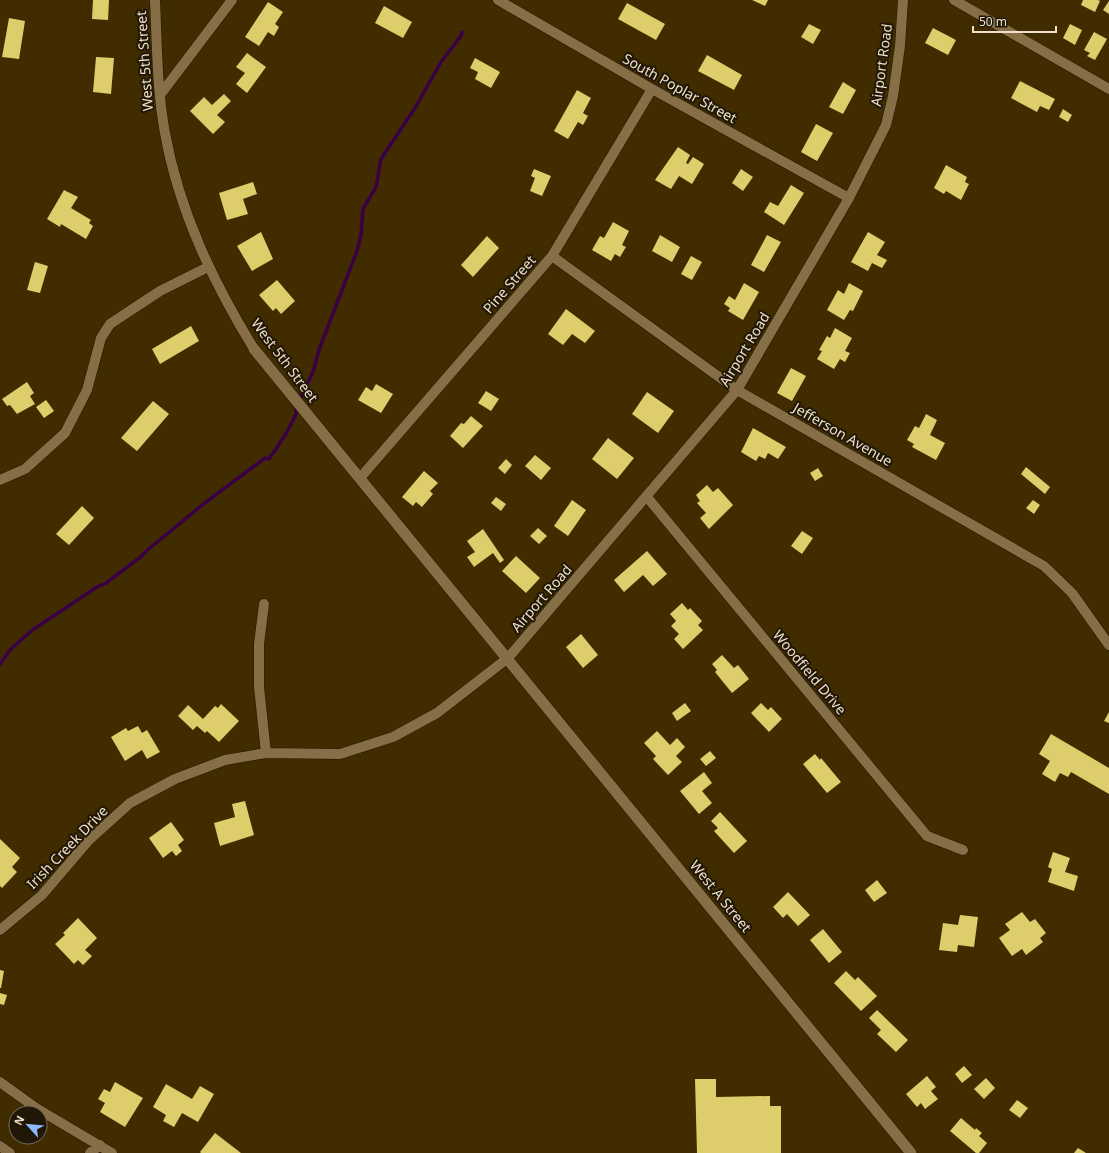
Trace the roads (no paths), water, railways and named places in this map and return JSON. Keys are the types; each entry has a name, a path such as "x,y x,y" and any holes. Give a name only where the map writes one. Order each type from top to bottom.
{"street":[{"name":"West 5th Street","path":"155,0 160,95 165,133 173,170 185,211 208,267 229,308 254,349 508,658"},
{"path":"160,95 232,0"},
{"name":"South Poplar Street","path":"498,0 652,89 849,198"},
{"name":"Airport Road","path":"508,658 737,390 849,198 886,125 893,96 900,46 903,0"},
{"path":"954,0 1109,89"},
{"name":"Pine Street","path":"360,478 552,256 652,89"},
{"name":"Jefferson Avenue","path":"552,256 737,390 1044,566 1072,593 1109,645"},
{"path":"0,480 26,469 66,433 87,390 101,338 110,324 160,291 208,267"},
{"name":"Woodfield Drive","path":"646,497 927,836 963,850"},
{"path":"264,604 259,644 259,687 266,752"},
{"name":"Irish Creek Drive","path":"0,930 42,895 89,840 130,803 175,779 218,763 266,752 340,754 393,737 437,713 508,658"},
{"name":"West A Street","path":"508,658 911,1153"},
{"path":"0,1082 36,1108 112,1153"},
{"path":"90,1153 100,1145"},
{"path":"0,1146 10,1153"}],"waterway":[{"path":"0,664 10,650 31,631 97,587 106,583 142,556 206,502 265,458 269,459 286,434 296,414 296,407 313,372 319,350 357,251 361,235 363,209 376,187 381,159 415,108 441,62 461,36 462,32"}]}
